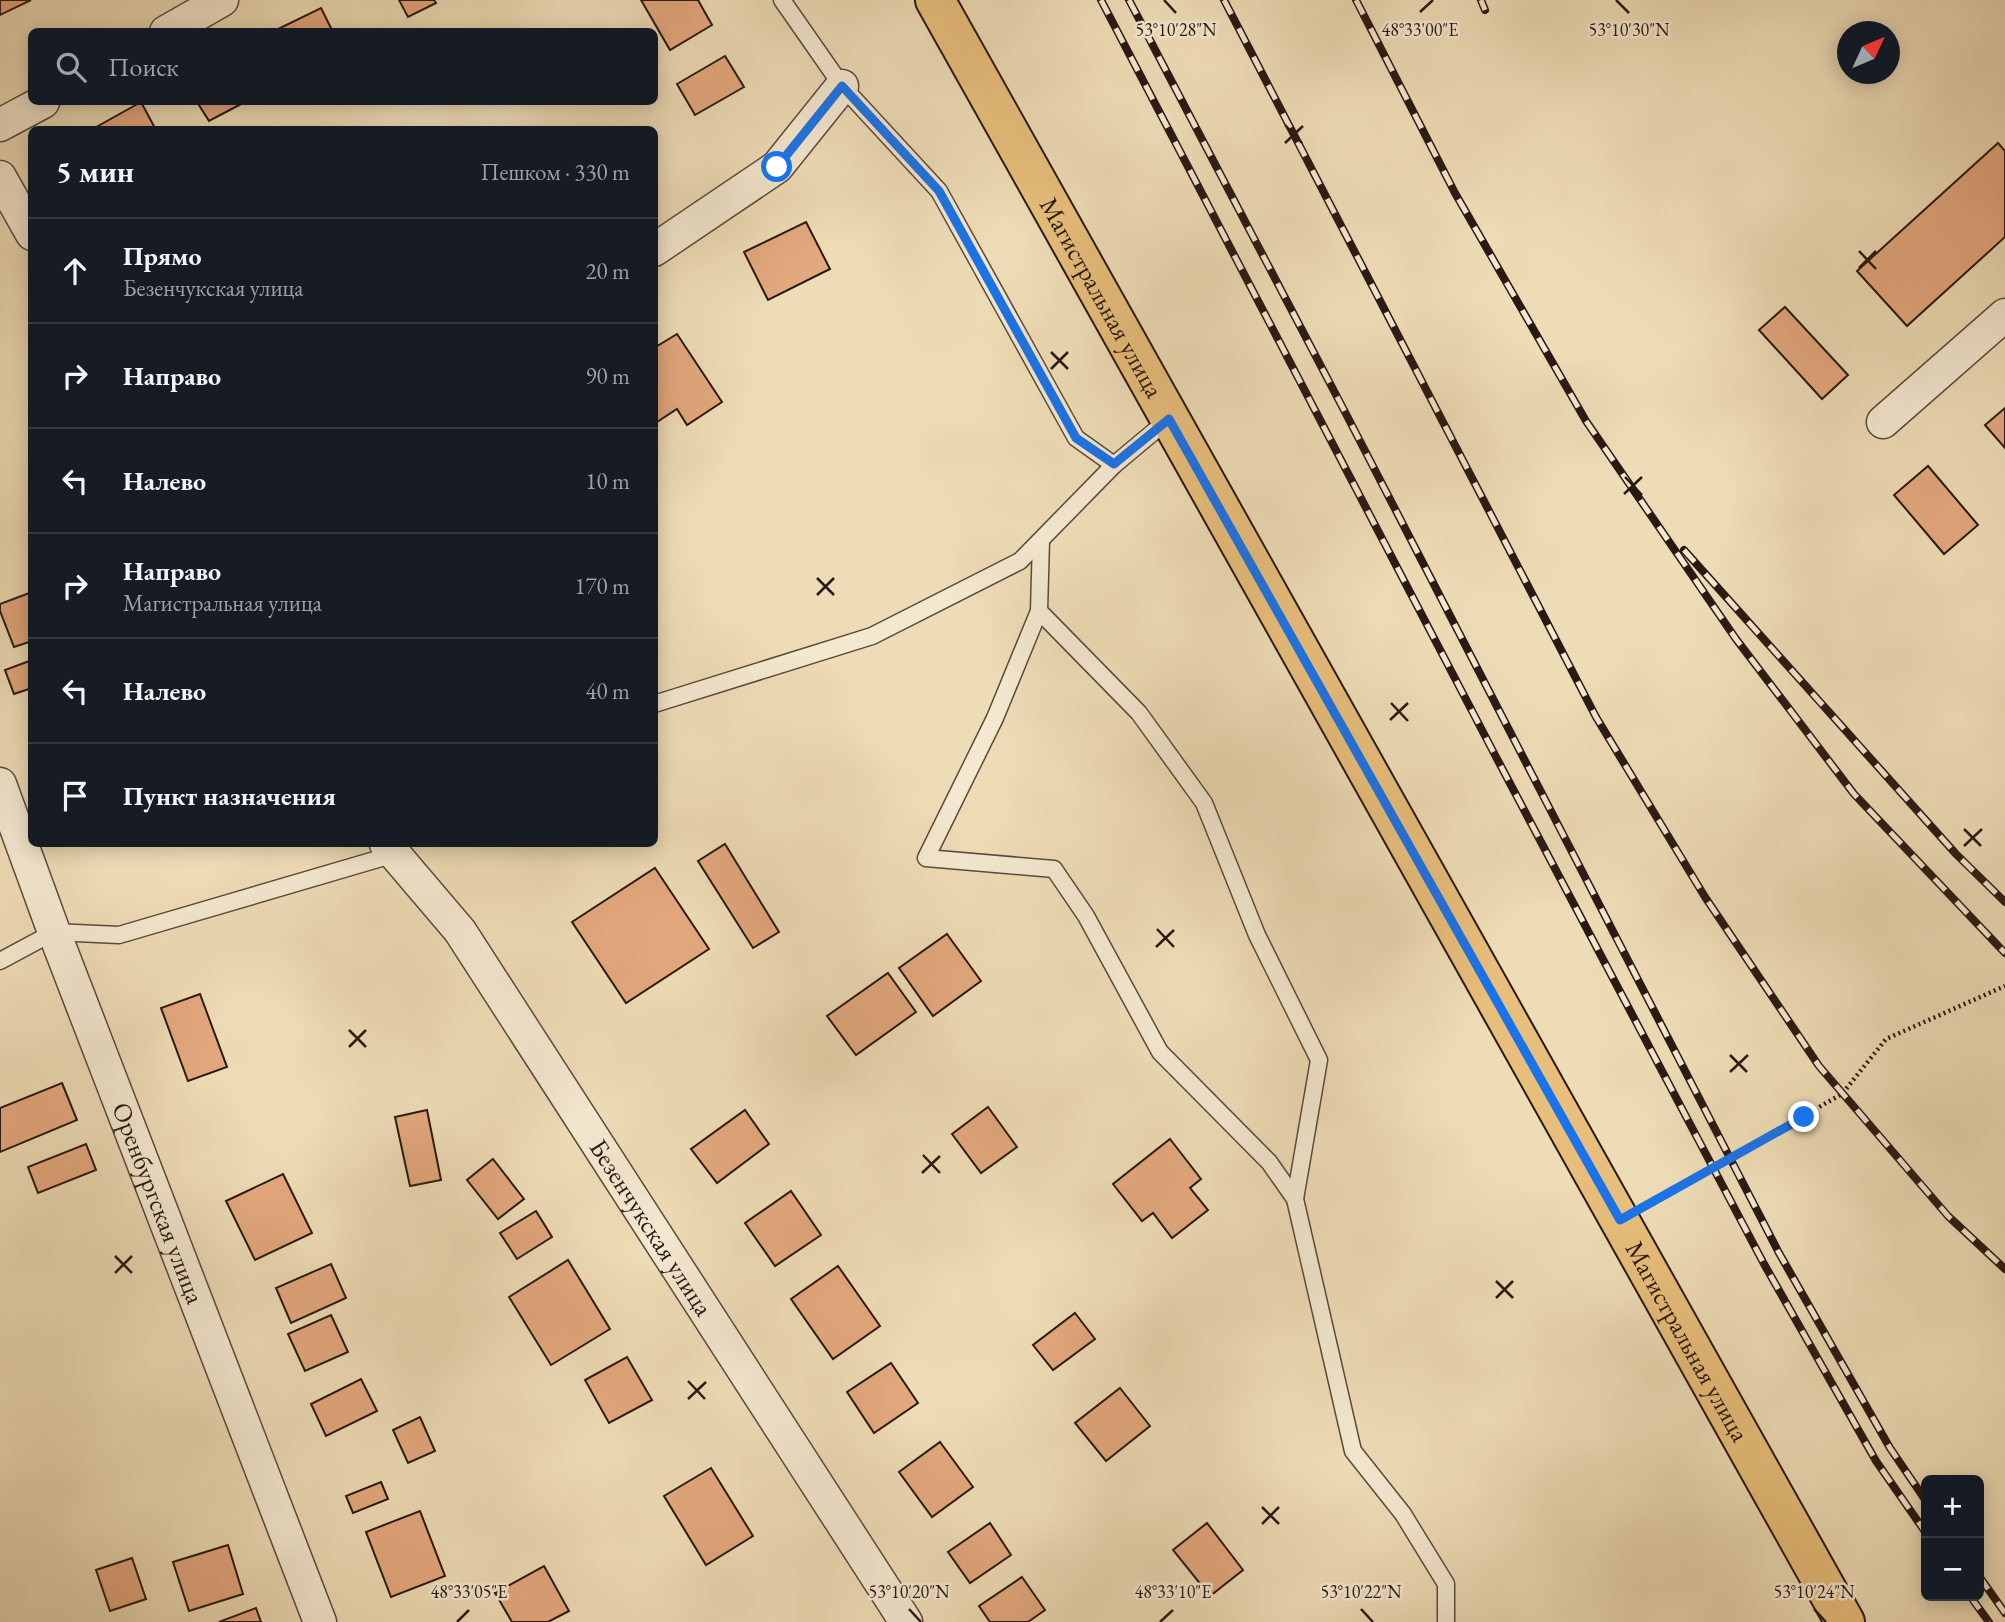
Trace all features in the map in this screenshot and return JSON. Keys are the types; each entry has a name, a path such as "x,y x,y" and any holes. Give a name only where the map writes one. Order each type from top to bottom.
{"main road":[{"name":"Магистральная улица","path":"934,0 1846,1622"}],"street":[{"path":"173,28 222,0"},
{"path":"658,247 777,167 842,86"},
{"path":"0,125 37,105"},
{"path":"0,177 28,227"},
{"path":"1883,422 2005,315"},
{"name":"Оренбургская улица","path":"0,784 54,933 320,1622"},
{"name":"Безенчукская улица","path":"391,849 460,931 906,1622"}],"lane":[{"path":"782,0 842,86 939,191 1076,438 1114,464"},
{"path":"658,703 872,636 1020,561 1114,464 1169,419"},
{"path":"1041,540 1039,611 995,718 926,858 1054,869 1086,916 1160,1052 1269,1161 1295,1199 1353,1451 1403,1514 1446,1584 1446,1622"},
{"path":"1039,611 1139,713 1204,803 1257,935 1320,1060 1295,1199"},
{"path":"0,961 54,933 119,935 391,849"}],"path":[{"path":"1620,1220 1842,1094 1886,1039 2005,986"}],"building":[{"path":"0,0 31,0 0,15"},
{"path":"399,0 434,0 436,3 408,17"},
{"path":"641,0 698,0 712,25 670,50"},
{"path":"321,8 331,28 280,28"},
{"path":"725,56 744,87 695,115 677,84"},
{"path":"136,105 143,105 154,126 98,126"},
{"path":"199,105 239,105 209,121"},
{"path":"1998,143 2005,151 2005,237 1907,326 1857,271"},
{"path":"806,222 830,269 768,300 744,252"},
{"path":"1785,307 1848,375 1822,399 1759,330"},
{"path":"677,334 722,402 687,425 677,409 658,421 658,346"},
{"path":"2005,408 2005,448 1985,425"},
{"path":"1928,466 1978,525 1944,554 1894,495"},
{"path":"28,594 28,642 14,647 0,611 0,604"},
{"path":"28,661 28,689 14,694 5,670"},
{"path":"725,844 779,932 753,948 698,861"},
{"path":"655,868 709,949 626,1003 572,922"},
{"path":"947,934 981,981 933,1016 899,968"},
{"path":"888,973 916,1012 856,1055 827,1016"},
{"path":"200,994 227,1067 188,1081 161,1008"},
{"path":"62,1083 77,1120 0,1152 0,1108"},
{"path":"988,1107 1017,1147 981,1173 952,1134"},
{"path":"427,1110 441,1180 410,1186 395,1117"},
{"path":"745,1110 769,1144 717,1183 691,1149"},
{"path":"1170,1139 1201,1179 1190,1188 1208,1210 1172,1238 1153,1213 1142,1221 1113,1184"},
{"path":"86,1144 96,1170 38,1193 28,1167"},
{"path":"493,1159 524,1199 498,1219 467,1180"},
{"path":"283,1174 312,1233 255,1260 226,1201"},
{"path":"791,1191 821,1235 775,1266 745,1223"},
{"path":"536,1211 552,1237 517,1259 500,1233"},
{"path":"568,1260 610,1329 551,1365 509,1297"},
{"path":"331,1264 346,1298 291,1323 276,1288"},
{"path":"838,1266 880,1326 833,1359 791,1299"},
{"path":"1075,1313 1095,1339 1053,1370 1033,1345"},
{"path":"331,1315 348,1352 305,1371 288,1334"},
{"path":"627,1357 652,1400 609,1423 585,1380"},
{"path":"891,1363 918,1403 874,1433 847,1392"},
{"path":"361,1379 377,1411 326,1436 311,1404"},
{"path":"1120,1388 1150,1426 1106,1461 1075,1423"},
{"path":"420,1417 435,1451 408,1463 393,1430"},
{"path":"940,1442 973,1487 932,1517 899,1472"},
{"path":"711,1468 753,1536 706,1565 664,1496"},
{"path":"381,1482 388,1499 353,1513 346,1496"},
{"path":"420,1511 445,1576 391,1597 366,1532"},
{"path":"990,1523 1011,1555 970,1583 948,1552"},
{"path":"1207,1523 1243,1570 1210,1596 1173,1550"},
{"path":"228,1545 243,1594 189,1611 173,1562"},
{"path":"132,1558 146,1599 110,1611 96,1570"},
{"path":"544,1566 569,1611 548,1622 512,1622 495,1593"},
{"path":"1022,1577 1045,1610 1028,1622 990,1622 979,1606"},
{"path":"256,1608 261,1622 219,1622"}],"railway":[{"path":"1101,0 1764,1264 1876,1461 1921,1526"},
{"path":"1129,0 1779,1253 1890,1448 1921,1494"},
{"path":"1224,0 1596,717 1705,897 1819,1066 1948,1216 2005,1269"},
{"path":"1356,0 1455,193 1586,421 1736,639 1854,794 2005,953"},
{"path":"1481,0 1485,10"},
{"path":"1684,550 1956,854 2005,902"},
{"path":"1984,1583 2005,1613"},
{"path":"1974,1601 1989,1622"}],"route":[{"path":"777,167 842,86 939,191 1076,438 1114,464 1169,419 1620,1220 1804,1117"}]}
